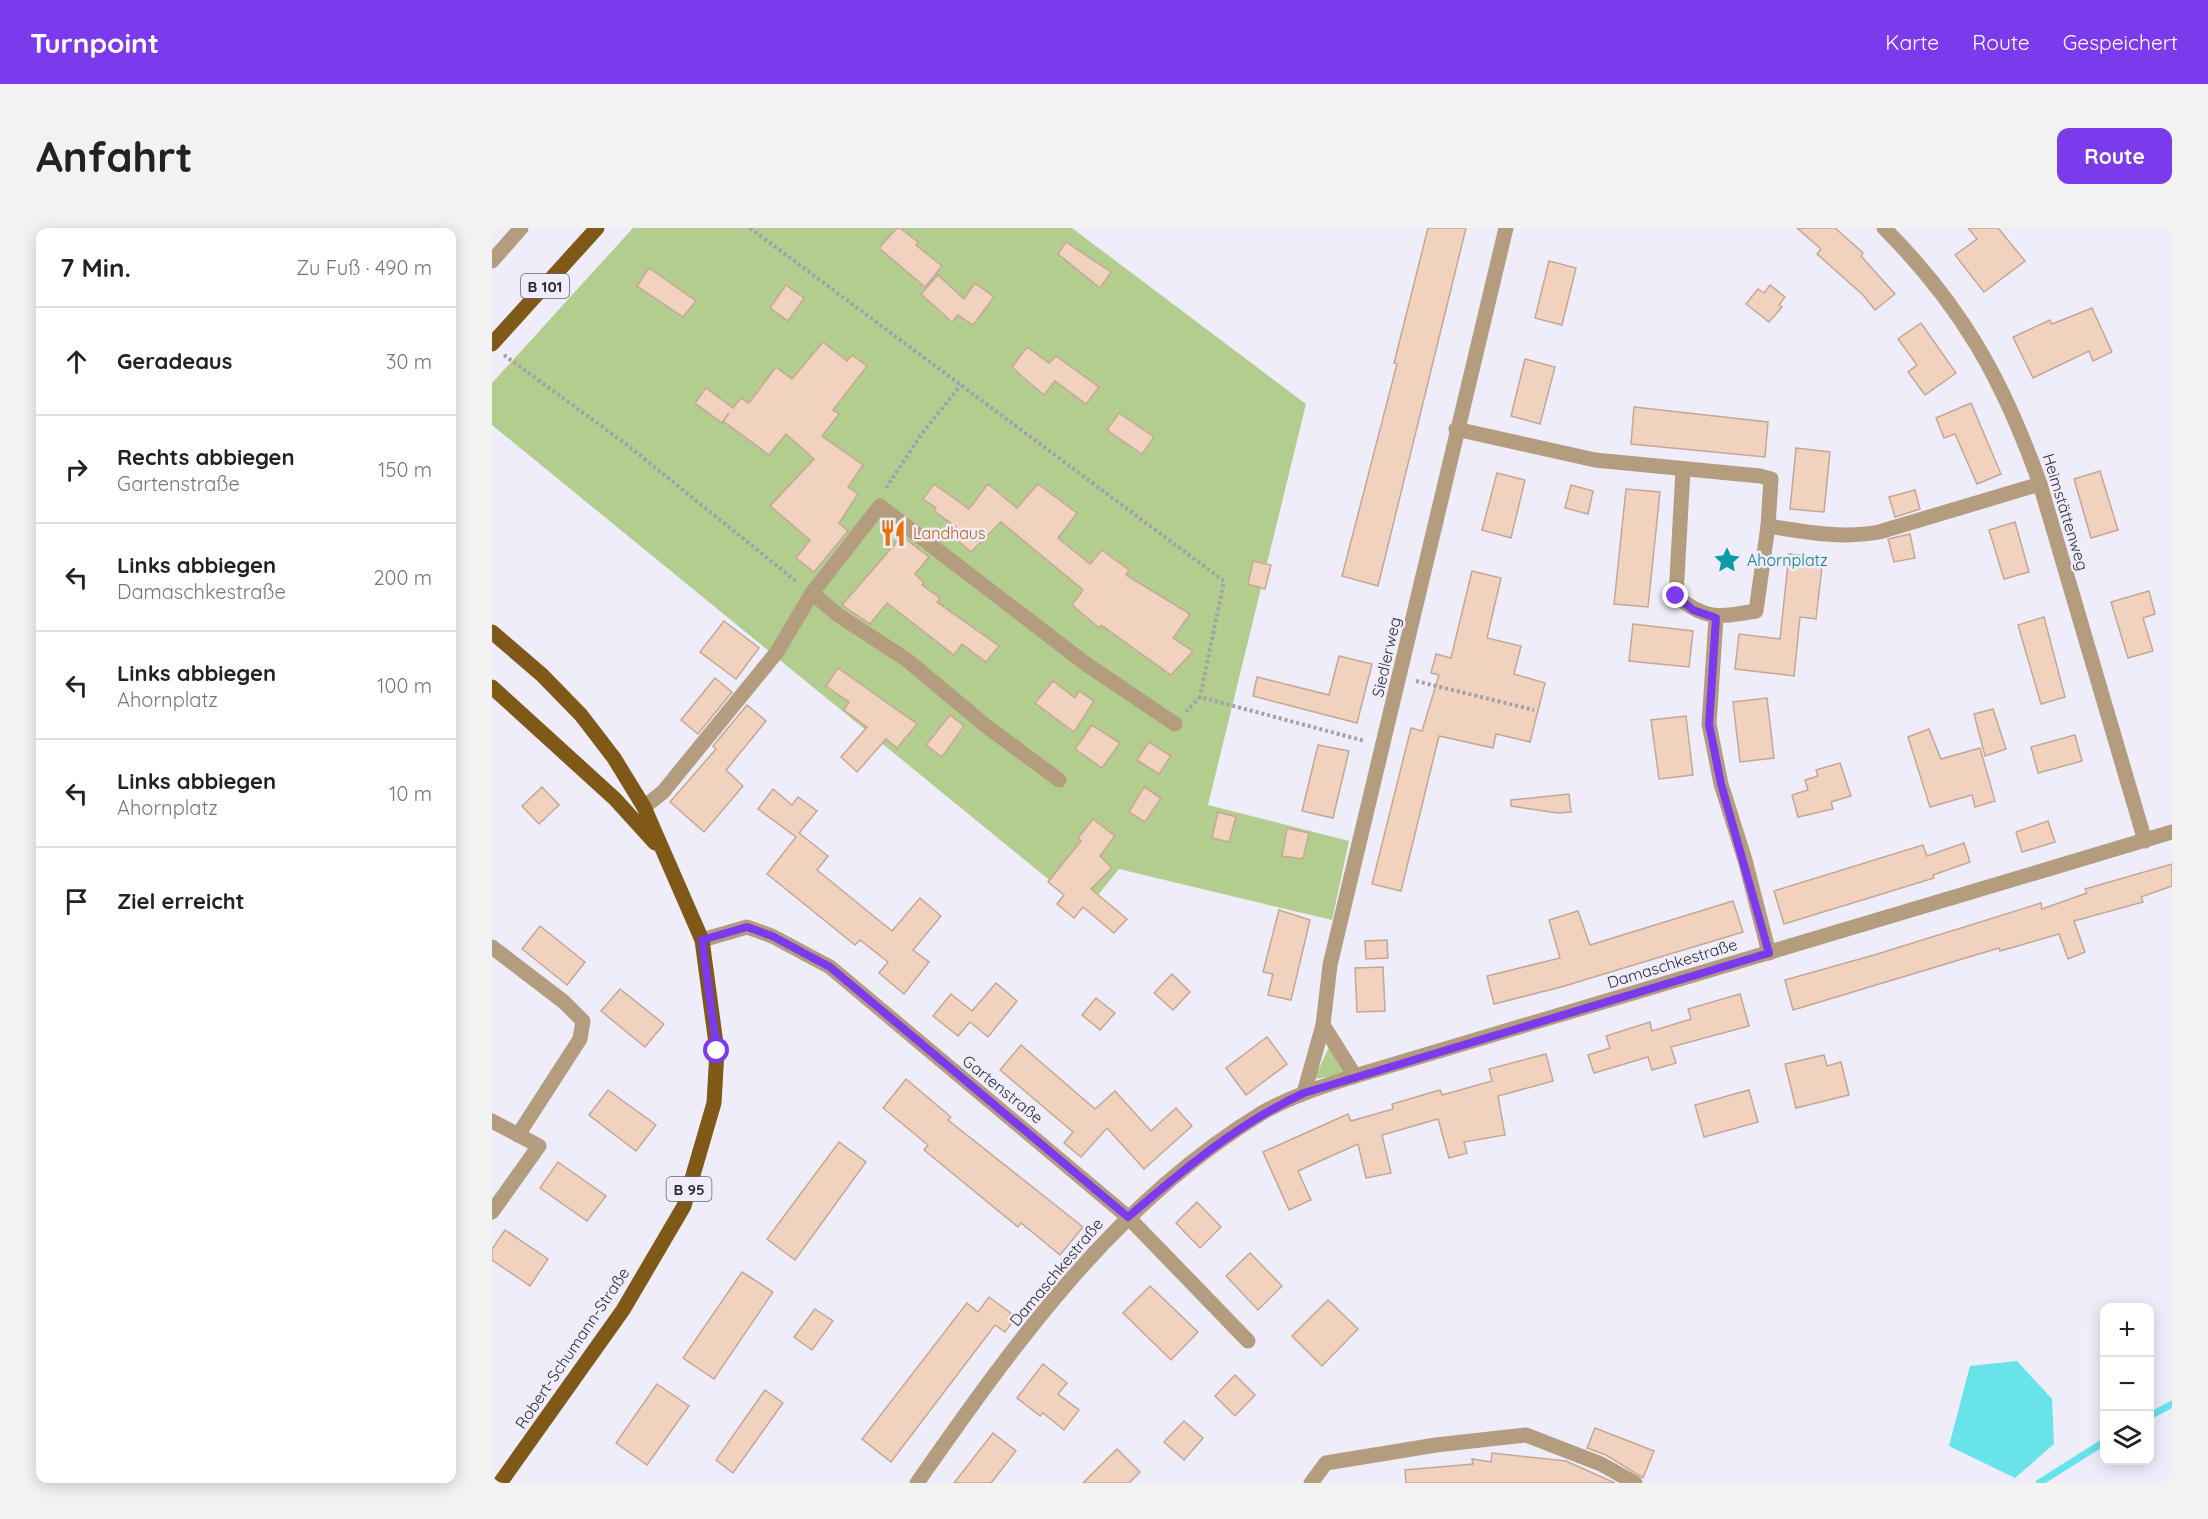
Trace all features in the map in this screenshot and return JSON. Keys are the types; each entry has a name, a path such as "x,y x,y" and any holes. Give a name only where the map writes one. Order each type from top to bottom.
{"main road":[{"name":"B 101","path":"496,348 597,228"},
{"name":"Robert-Schumann-Straße","path":"492,632 542,675 581,715 614,758 644,807 702,940 717,1051 714,1103 684,1206 623,1311 500,1483"},
{"name":"Robert-Schumann-Straße","path":"492,687 607,791 663,852"}],"street":[{"path":"492,261 521,228"},
{"name":"Siedlerweg","path":"1304,1093 1323,1025 1330,965 1400,678 1456,429 1506,228"},
{"name":"Heimstättenweg","path":"1884,228 1914,259 1959,313 1982,351 2020,427 2040,484 2145,841"},
{"path":"1456,429 1595,460 1771,479 1768,526 1756,611 1716,618 1693,610 1676,596 1683,470"},
{"path":"1768,526 1860,536 2040,484"},
{"path":"644,807 663,792 777,652 812,593 880,507 1086,664 1175,724"},
{"path":"812,593 838,615 907,660 986,726 1059,780"},
{"path":"1716,618 1709,724 1721,784 1769,953"},
{"name":"Damaschkestraße","path":"917,1483 984,1388 1085,1260 1128,1217 1200,1156 1264,1112 1304,1093 1355,1076 2172,832"},
{"name":"Gartenstraße","path":"702,940 747,927 772,936 830,967 1128,1217 1248,1341"},
{"path":"492,947 564,1002 583,1021 580,1039 518,1135"},
{"path":"1323,1025 1355,1076"},
{"path":"492,1121 539,1146 492,1212"},
{"path":"1311,1483 1326,1463 1436,1445 1526,1434 1601,1464 1635,1483"}],"path":[{"path":"750,228 1224,581 1200,698 1175,724"},
{"path":"496,348 626,444 812,593"},
{"path":"880,507 875,503 903,465 923,432 961,385"},
{"path":"1400,678 1534,710"},
{"path":"1200,698 1383,745"}],"green space":[{"path":"633,228 1072,228 1306,404 1208,805 1349,841 1332,920 1119,869 1086,910 492,425 492,383"},
{"path":"1329,1047 1347,1074 1314,1079"}],"water":[{"path":"2017,1361 2052,1399 2054,1444 2015,1478 1949,1446 1970,1366"}],"building":[{"path":"897,228 918,242 916,245 942,266 925,287 879,248"},
{"path":"1428,228 1466,228 1378,586 1342,576 1397,364 1394,363"},
{"path":"1797,228 1835,228 1863,253 1861,256 1895,294 1875,310 1863,295 1817,254 1821,249"},
{"path":"1968,228 1998,228 2025,261 1984,292 1955,255 1977,239"},
{"path":"1066,242 1111,272 1100,288 1058,254"},
{"path":"1549,261 1576,268 1562,325 1535,318"},
{"path":"649,268 696,301 683,317 637,286"},
{"path":"938,275 964,299 975,283 994,297 973,325 958,315 952,322 921,294"},
{"path":"786,285 804,298 788,321 770,308"},
{"path":"1770,285 1785,297 1779,305 1782,307 1769,322 1746,304 1758,289 1764,293"},
{"path":"2092,308 2112,352 2093,361 2089,351 2033,378 2013,337 2050,320 2052,324"},
{"path":"1921,323 1956,373 1925,395 1908,372 1917,365 1898,339"},
{"path":"823,342 847,361 852,355 867,366 833,410 839,414 822,436 863,465 848,487 858,494 839,523 848,531 814,572 796,558 810,540 770,506 814,459 786,434 769,455 723,421 722,423 695,403 706,388 733,408 741,398 749,403 776,367 792,379"},
{"path":"1027,347 1049,363 1056,356 1099,387 1086,404 1055,381 1044,395 1012,367"},
{"path":"1525,359 1555,367 1540,424 1511,416"},
{"path":"1971,403 2001,474 1977,484 1955,434 1944,438 1936,418"},
{"path":"1634,407 1768,422 1765,457 1631,444"},
{"path":"1119,413 1154,437 1142,454 1107,430"},
{"path":"1796,448 1830,452 1824,512 1790,509"},
{"path":"2100,471 2118,530 2091,538 2074,479"},
{"path":"1497,473 1525,480 1511,538 1482,530"},
{"path":"934,484 969,509 988,484 1017,508 1038,484 1077,513 1058,538 1090,564 1102,550 1129,570 1126,575 1190,614 1173,638 1193,651 1171,675 1101,625 1099,628 1072,605 1083,590 1001,522 971,552 950,534 956,527 934,511 936,508 923,499"},
{"path":"1571,485 1593,491 1588,514 1565,508"},
{"path":"1626,489 1660,492 1648,607 1614,604"},
{"path":"1915,490 1920,509 1895,517 1889,497"},
{"path":"2015,522 2029,572 2004,579 1989,530"},
{"path":"1910,534 1915,558 1894,562 1888,539"},
{"path":"902,536 929,557 915,574 924,583 922,585 940,598 937,602 999,646 986,662 962,644 954,655 887,603 870,624 842,605"},
{"path":"1789,554 1823,558 1816,619 1800,617 1794,676 1735,669 1739,634 1780,639"},
{"path":"1253,561 1271,565 1265,589 1248,584"},
{"path":"1472,571 1501,578 1487,638 1521,646 1514,674 1545,683 1530,742 1496,734 1493,748 1439,736 1401,891 1372,884 1411,728 1422,731 1439,675 1431,673 1436,654 1451,658"},
{"path":"2149,591 2155,614 2143,618 2153,651 2128,658 2111,602"},
{"path":"2044,617 2065,697 2041,704 2018,625"},
{"path":"724,621 759,648 736,679 700,652"},
{"path":"1633,624 1693,631 1689,667 1629,661"},
{"path":"1339,656 1372,664 1357,723 1253,696 1257,677 1329,695"},
{"path":"838,668 917,724 897,748 886,739 857,772 841,757 867,727 844,710 849,702 826,686"},
{"path":"715,678 732,692 698,734 681,720"},
{"path":"1053,681 1075,698 1079,691 1094,701 1074,732 1035,703"},
{"path":"1767,698 1774,758 1740,762 1733,702"},
{"path":"747,705 766,721 726,770 743,786 704,832 670,802 716,749 713,746"},
{"path":"1993,709 2006,749 1985,756 1974,714"},
{"path":"950,715 964,726 942,757 926,745"},
{"path":"1686,716 1693,775 1659,779 1651,720"},
{"path":"1092,725 1120,743 1102,768 1075,749"},
{"path":"1929,729 1941,759 1980,748 1995,801 1975,807 1972,795 1930,807 1908,737"},
{"path":"2075,735 2082,761 2038,773 2031,747"},
{"path":"1149,742 1171,756 1159,774 1137,760"},
{"path":"1318,745 1349,751 1333,818 1302,811"},
{"path":"1840,763 1851,796 1831,802 1833,809 1798,817 1792,795 1808,790 1805,780 1818,776 1816,770"},
{"path":"542,787 559,805 539,824 522,806"},
{"path":"1144,787 1161,798 1145,822 1129,812"},
{"path":"773,789 792,805 798,797 817,811 799,833 828,856 817,870 892,931 920,898 941,916 913,950 929,962 904,994 879,973 888,962 860,940 855,945 767,874 796,837 758,809"},
{"path":"1569,794 1571,812 1557,813 1511,806 1511,800"},
{"path":"1218,812 1236,817 1229,842 1212,838"},
{"path":"1093,819 1115,836 1100,856 1112,868 1091,889 1127,919 1114,933 1083,907 1074,918 1057,904 1064,895 1048,882 1081,841 1078,838"},
{"path":"2048,821 2055,842 2022,852 2016,832"},
{"path":"1287,828 1309,833 1303,859 1282,856"},
{"path":"1964,843 1970,862 1933,875 1934,878 1784,924 1774,891 1923,845 1927,856"},
{"path":"2172,864 2172,886 2141,897 2143,902 2074,921 2085,952 2068,959 2059,934 2000,951 1999,948 1793,1010 1785,980 2041,903 2042,909 2087,893 2085,889"},
{"path":"1733,901 1743,932 1561,987 1494,1004 1487,976 1560,958 1549,920 1578,911 1590,945"},
{"path":"1279,910 1310,920 1291,1000 1268,995 1273,974 1263,972"},
{"path":"540,926 585,962 567,985 522,949"},
{"path":"1387,940 1388,958 1366,959 1365,941"},
{"path":"1383,967 1385,1011 1357,1012 1355,968"},
{"path":"1172,974 1190,992 1173,1010 1154,993"},
{"path":"996,983 1017,1001 988,1037 970,1022 958,1036 933,1016 951,994 972,1011"},
{"path":"620,989 664,1024 645,1047 601,1011"},
{"path":"1740,994 1749,1026 1671,1047 1676,1063 1652,1070 1648,1057 1594,1073 1588,1055 1610,1048 1606,1036 1650,1022 1652,1031 1691,1019 1688,1009"},
{"path":"1096,998 1115,1013 1100,1030 1082,1015"},
{"path":"1267,1037 1287,1064 1246,1095 1226,1068"},
{"path":"1021,1045 1095,1109 1115,1091 1151,1131 1176,1108 1192,1126 1144,1169 1107,1128 1081,1157 1064,1143 1073,1132 1000,1070"},
{"path":"1546,1054 1553,1081 1498,1096 1505,1135 1464,1142 1467,1153 1449,1158 1438,1119 1382,1135 1391,1173 1366,1178 1358,1144 1298,1171 1311,1200 1289,1210 1263,1152 1348,1114 1351,1121 1393,1109 1392,1104 1440,1090 1442,1095 1492,1081 1489,1069"},
{"path":"1824,1055 1827,1066 1841,1062 1849,1095 1796,1108 1785,1064"},
{"path":"906,1079 951,1117 948,1120 1083,1227 1060,1255 1021,1223 1018,1227 924,1150 928,1145 883,1108"},
{"path":"608,1090 656,1125 636,1151 589,1115"},
{"path":"1749,1090 1758,1122 1704,1137 1695,1105"},
{"path":"839,1142 866,1162 795,1260 767,1239"},
{"path":"558,1162 606,1196 587,1221 540,1188"},
{"path":"1197,1202 1221,1227 1200,1248 1176,1223"},
{"path":"505,1230 548,1259 530,1286 492,1260 492,1249"},
{"path":"1250,1253 1282,1286 1258,1310 1226,1276"},
{"path":"742,1272 773,1292 714,1379 683,1358"},
{"path":"1150,1286 1198,1332 1171,1360 1123,1313"},
{"path":"989,1297 1016,1317 1005,1332 995,1325 891,1462 862,1439 967,1303 978,1312"},
{"path":"1328,1300 1358,1329 1322,1366 1292,1336"},
{"path":"815,1309 833,1321 812,1350 794,1337"},
{"path":"1043,1364 1067,1383 1058,1394 1079,1410 1064,1430 1043,1413 1040,1416 1017,1398"},
{"path":"1235,1375 1255,1395 1235,1416 1215,1396"},
{"path":"657,1384 689,1406 647,1465 616,1443"},
{"path":"765,1390 783,1403 733,1473 716,1460"},
{"path":"1184,1421 1203,1438 1184,1460 1164,1442"},
{"path":"1595,1428 1654,1451 1643,1478 1606,1455 1587,1448"},
{"path":"993,1433 1016,1451 991,1483 954,1483"},
{"path":"1117,1449 1140,1472 1129,1483 1083,1483"},
{"path":"1492,1453 1566,1461 1615,1483 1406,1483 1405,1470 1473,1464 1472,1459 1491,1462"}],"waterway":[{"path":"2154,1414 2172,1404"},
{"path":"2039,1483 2100,1445"}],"place":[{"name":"Landhaus","path":"893,533"},
{"name":"Ahornplatz","path":"1727,560"}],"route":[{"path":"717,1051 702,940 747,927 772,936 830,967 901,1029 1128,1217 1200,1156 1264,1112 1304,1093 1769,953 1745,860 1721,784 1709,724 1716,618 1693,610 1676,596"}]}
